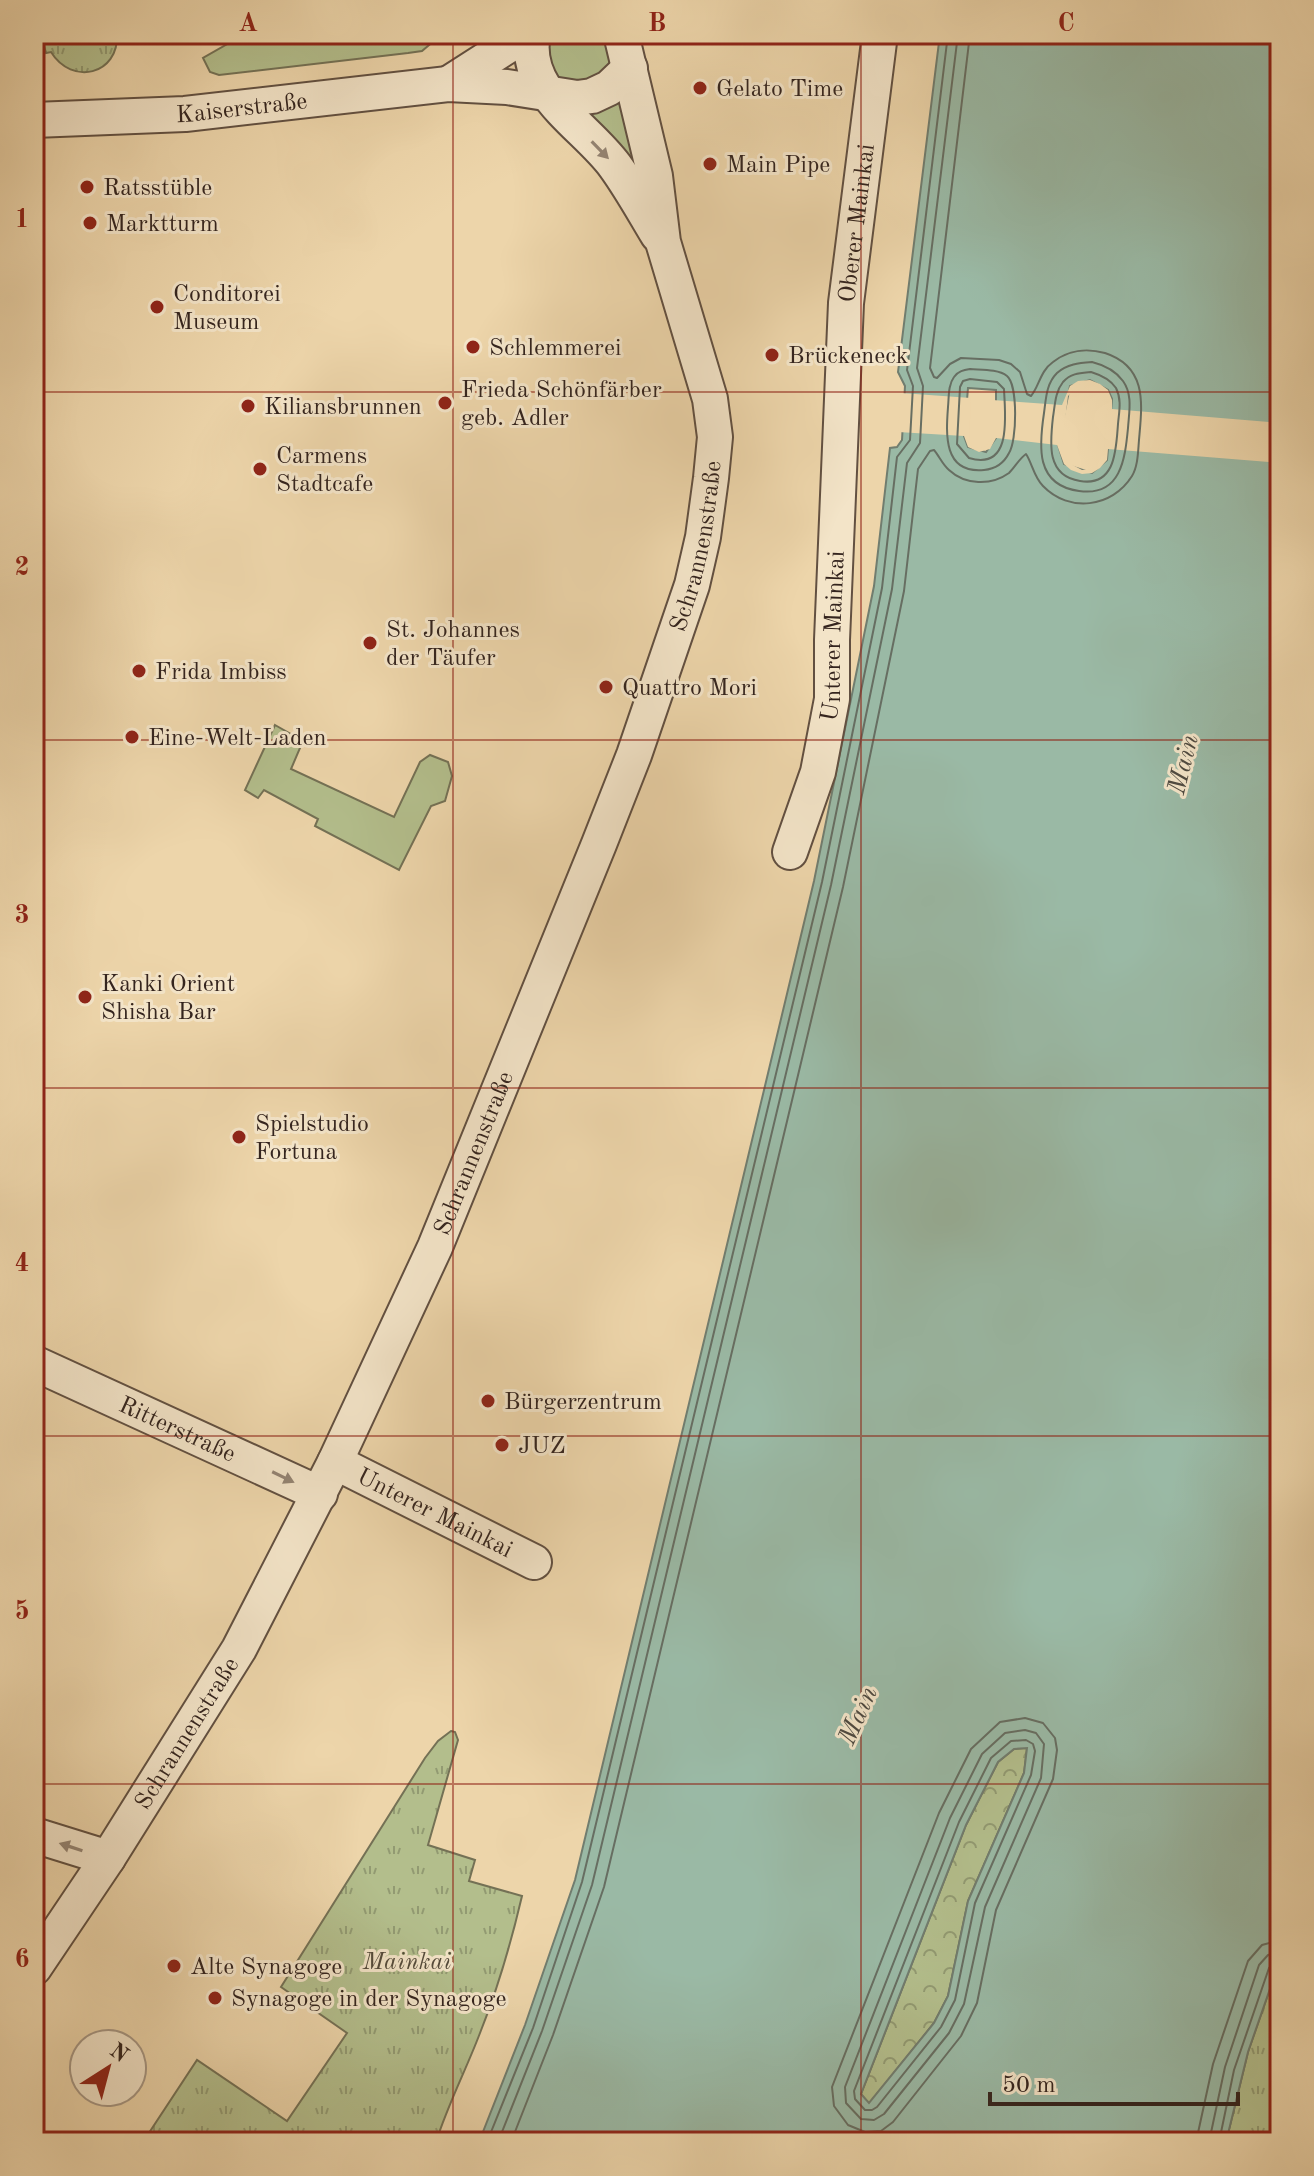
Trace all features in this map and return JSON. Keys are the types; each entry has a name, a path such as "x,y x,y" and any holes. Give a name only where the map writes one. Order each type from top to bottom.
{"street":[{"path":"448,84 526,34"},
{"path":"533,34 533,59 548,93 573,125 615,165 663,242"},
{"name":"Oberer Mainkai","path":"843,415 846,303 880,34"},
{"path":"626,45 655,176 663,242"},
{"name":"Kaiserstraße","path":"34,120 185,114 448,84 507,87 577,98 592,96 615,84 626,45"},
{"name":"Schrannenstraße","path":"34,1968 108,1858 239,1649 320,1494 435,1247 634,755 692,585 703,537 715,437 710,399 663,242"},
{"name":"Unterer Mainkai","path":"790,852 818,772 832,699 843,415"},
{"name":"Ritterstraße","path":"34,1363 320,1494"},
{"name":"Unterer Mainkai","path":"335,1462 534,1562"},
{"path":"34,1835 108,1858"}],"green space":[{"path":"41,34 117,34 116,48 103,67 82,72 60,63 51,52 46,53"},
{"path":"245,34 442,34 422,51 219,75 210,72 203,58"},
{"path":"552,34 604,34 610,60 605,74 565,86 546,66"},
{"path":"621,94 645,176 580,112"},
{"path":"275,725 303,741 291,769 394,817 420,762 430,755 448,762 452,776 445,801 431,806 399,870 315,826 318,819 264,790 258,798 245,790"},
{"name":"Mainkai","path":"451,1731 455,1732 458,1740 428,1845 475,1860 469,1881 522,1896 493,1999 436,2142 143,2142 197,2060 287,2121 347,2033 281,1987 425,1758 438,1741"},
{"path":"1027,1748 1024,1773 968,1901 948,1996 934,2023 869,2104 861,2094 966,1825 998,1762 1014,1749"},
{"path":"1280,1960 1280,2142 1226,2142 1248,2052"}],"water":[{"name":"Main","path":"940,34 1280,34 1280,1960 1248,2052 1226,2142 479,2142 525,2025 575,1880 814,881 874,586 890,448 897,447 902,440 905,386 898,372","holes":["1090,380 1108,390 1112,399 1107,460 1092,473 1064,464 1058,445 1070,386","968,388 996,390 996,438 986,452 968,447 964,436","1027,1748 1024,1773 968,1901 948,1996 934,2023 869,2103 861,2094 966,1825 998,1762 1014,1749"]}],"pier":[{"path":"1090,380 1108,390 1112,409 1280,423 1280,463 1108,449 1107,460 1100,468 1082,474 1064,464 1057,445 996,438 990,449 979,452 968,447 964,436 898,432 901,393 971,398 969,441 975,447 984,448 992,438 992,400 1062,405 1070,386 1078,381","holes":["1079,385 1098,387 1108,400 1103,458 1091,469 1082,470 1067,462 1062,445 1068,396"]}],"place":[{"name":"Gelato Time","path":"700,88"},
{"name":"Main Pipe","path":"710,164"},
{"name":"Ratsstüble","path":"87,187"},
{"name":"Marktturm","path":"90,223"},
{"name":"Conditorei Museum","path":"157,307"},
{"name":"Schlemmerei","path":"473,347"},
{"name":"Brückeneck","path":"772,355"},
{"name":"Frieda Schönfärber geb. Adler","path":"445,403"},
{"name":"Kiliansbrunnen","path":"248,406"},
{"name":"Carmens Stadtcafe","path":"260,469"},
{"name":"St. Johannes der Täufer","path":"370,643"},
{"name":"Frida Imbiss","path":"139,671"},
{"name":"Quattro Mori","path":"606,687"},
{"name":"Eine-Welt-Laden","path":"132,737"},
{"name":"Kanki Orient Shisha Bar","path":"85,997"},
{"name":"Spielstudio Fortuna","path":"239,1137"},
{"name":"Bürgerzentrum","path":"488,1401"},
{"name":"JUZ","path":"502,1445"},
{"name":"Alte Synagoge","path":"174,1966"},
{"name":"Synagoge in der Synagoge","path":"215,1998"}]}
